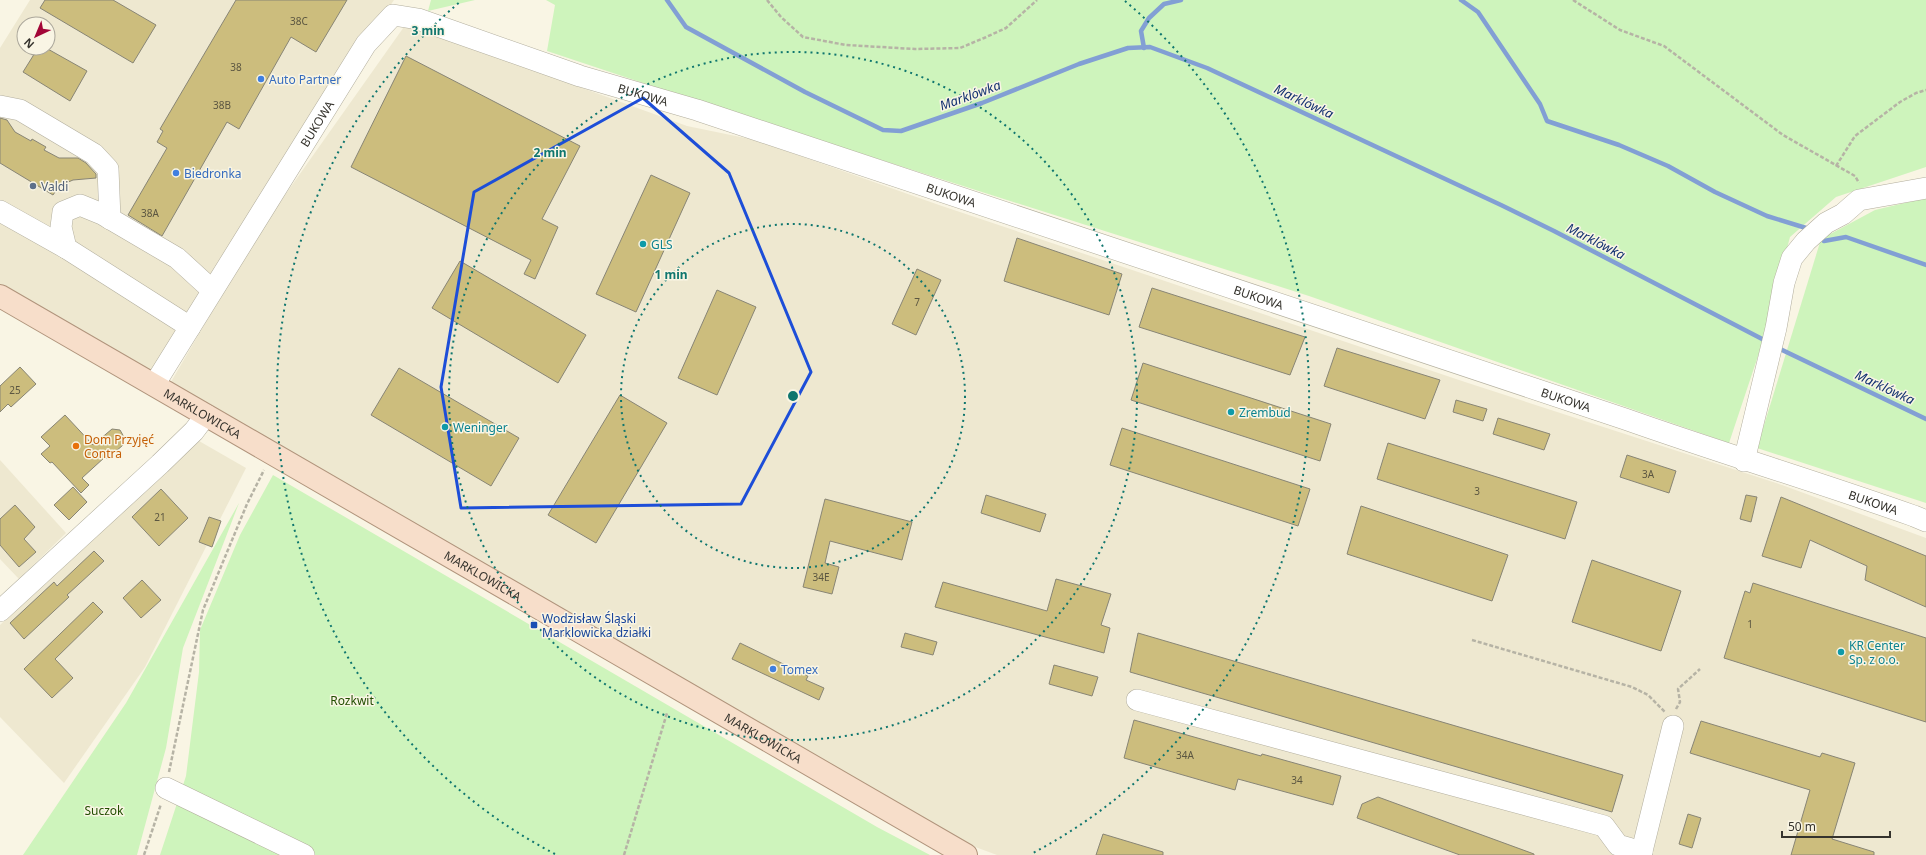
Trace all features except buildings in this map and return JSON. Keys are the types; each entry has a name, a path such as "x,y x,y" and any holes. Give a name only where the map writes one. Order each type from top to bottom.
{"main road":[{"name":"MARKLOWICKA","path":"0,296 966,855"}],"lane":[{"name":"BUKOWA","path":"154,385 366,44 394,15 418,19 573,74 696,110 1625,419 1744,461 1834,488 1926,521"},
{"path":"0,106 20,110 94,154 108,170 110,219"},
{"path":"1744,461 1776,328 1784,283 1792,258 1806,241 1826,223 1843,214 1859,200 1926,188"},
{"path":"66,248 61,228 63,212 80,205 110,219 176,258 212,290"},
{"path":"0,211 66,248 190,327"},
{"path":"0,611 166,458 194,431 206,415"},
{"path":"1137,700 1604,826 1618,845 1641,853 1672,722"},
{"path":"166,788 304,855"}],"path":[{"path":"767,0 781,17 803,37 846,45 915,49 960,48 1006,28 1037,0"},
{"path":"1573,0 1620,30 1664,46 1783,135 1855,176 1861,188 1859,200"},
{"path":"1836,166 1855,136 1900,102 1916,93 1926,90"},
{"path":"144,855 166,788 203,610 247,504 272,453"},
{"path":"1472,640 1632,687 1648,696 1672,722 1680,702 1678,688 1700,669"},
{"path":"624,855 667,713"}],"highlighted area":[{"path":"643,98 729,173 811,372 741,504 461,508 441,387 474,192"}],"shaded area":[{"path":"30,0 394,0 312,121 151,370 0,284 0,48 16,22 16,56 56,56 56,16 20,16"},
{"path":"406,24 687,126 755,140 939,205 1465,382 1782,485 1926,538 1926,855 997,855 959,841 168,387 256,236"},
{"path":"199,441 246,468 145,667 64,783 0,717 0,625"},
{"path":"0,460 66,533 19,579 0,559"}],"green space":[{"path":"431,0 475,0 428,11"},
{"path":"546,0 1926,0 1926,167 1836,197 1790,237 1761,347 1729,443 1309,296 718,108 547,51 555,5"},
{"path":"1926,198 1926,503 1757,448 1821,239 1875,210"},
{"name":"Rozkwit","path":"273,475 877,827 930,855 160,855 186,776 199,672 200,630 240,535"},
{"name":"Suczok","path":"239,503 183,648 166,748 137,855 23,855 126,703"}],"waterway":[{"name":"Marklówka","path":"667,0 686,27 805,92 883,130 901,131 982,103 1079,64 1128,48 1150,47 1207,68 1501,205 1766,341"},
{"path":"1144,48 1141,31 1149,18 1164,4 1181,0"},
{"path":"1461,0 1478,12 1540,104 1547,121 1619,145 1668,166 1715,192 1767,216 1806,228"},
{"path":"1824,241 1846,237 1926,265"},
{"name":"Marklówka","path":"1776,347 1926,419"}],"place":[{"name":"Auto Partner","path":"261,79"},
{"name":"Biedronka","path":"176,173"},
{"name":"Valdi","path":"33,186"},
{"name":"GLS","path":"643,244"},
{"name":"Zrembud","path":"1231,412"},
{"name":"Weninger","path":"445,427"},
{"name":"Dom Przyjęć Contra","path":"76,446"},
{"name":"Wodzisław Śląski Marklowicka działki","path":"534,625"},
{"name":"KR Center Sp. z o.o.","path":"1841,652"},
{"name":"Tomex","path":"773,669"}]}
